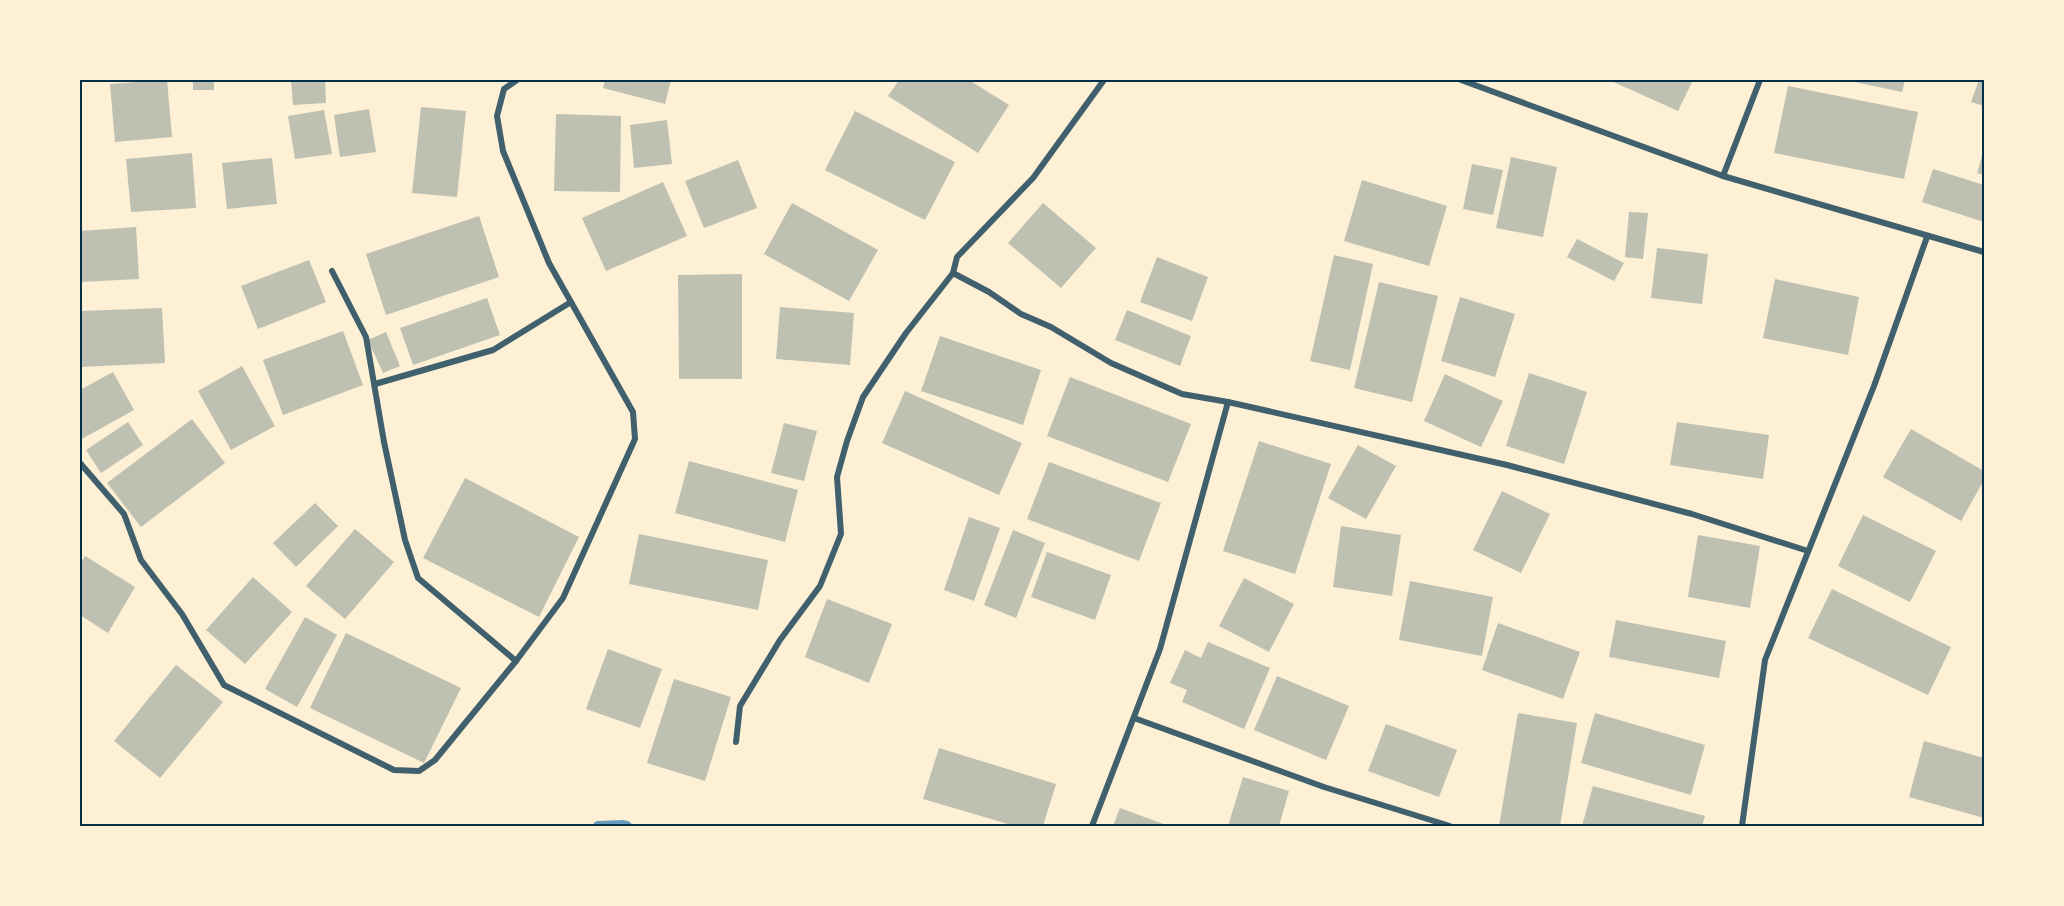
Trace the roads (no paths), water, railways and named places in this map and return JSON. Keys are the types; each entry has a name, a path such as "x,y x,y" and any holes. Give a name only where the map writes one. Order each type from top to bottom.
{"street":[{"path":"80,463 124,514 141,560 182,614 224,685 394,770 419,771 435,760 516,661 563,598 635,439 633,412 549,263 503,152 497,116 504,89 517,80"},
{"path":"736,742 740,706 780,640 820,586 841,534 837,477 863,397 906,333 953,273 957,257 1033,177 1104,80"},
{"path":"1461,80 1723,176 1984,252"},
{"path":"1723,176 1760,80"},
{"path":"1742,826 1765,660 1874,386 1927,237"},
{"path":"332,270 366,337 384,442 403,529 418,578 516,661"},
{"path":"953,273 1111,363 1182,393 1507,465 1692,514 1808,551"},
{"path":"375,384 493,350 571,303"},
{"path":"1092,826 1160,649 1228,402"},
{"path":"1134,718 1323,787 1450,826"}],"waterway":[{"path":"598,826 627,826"}]}
